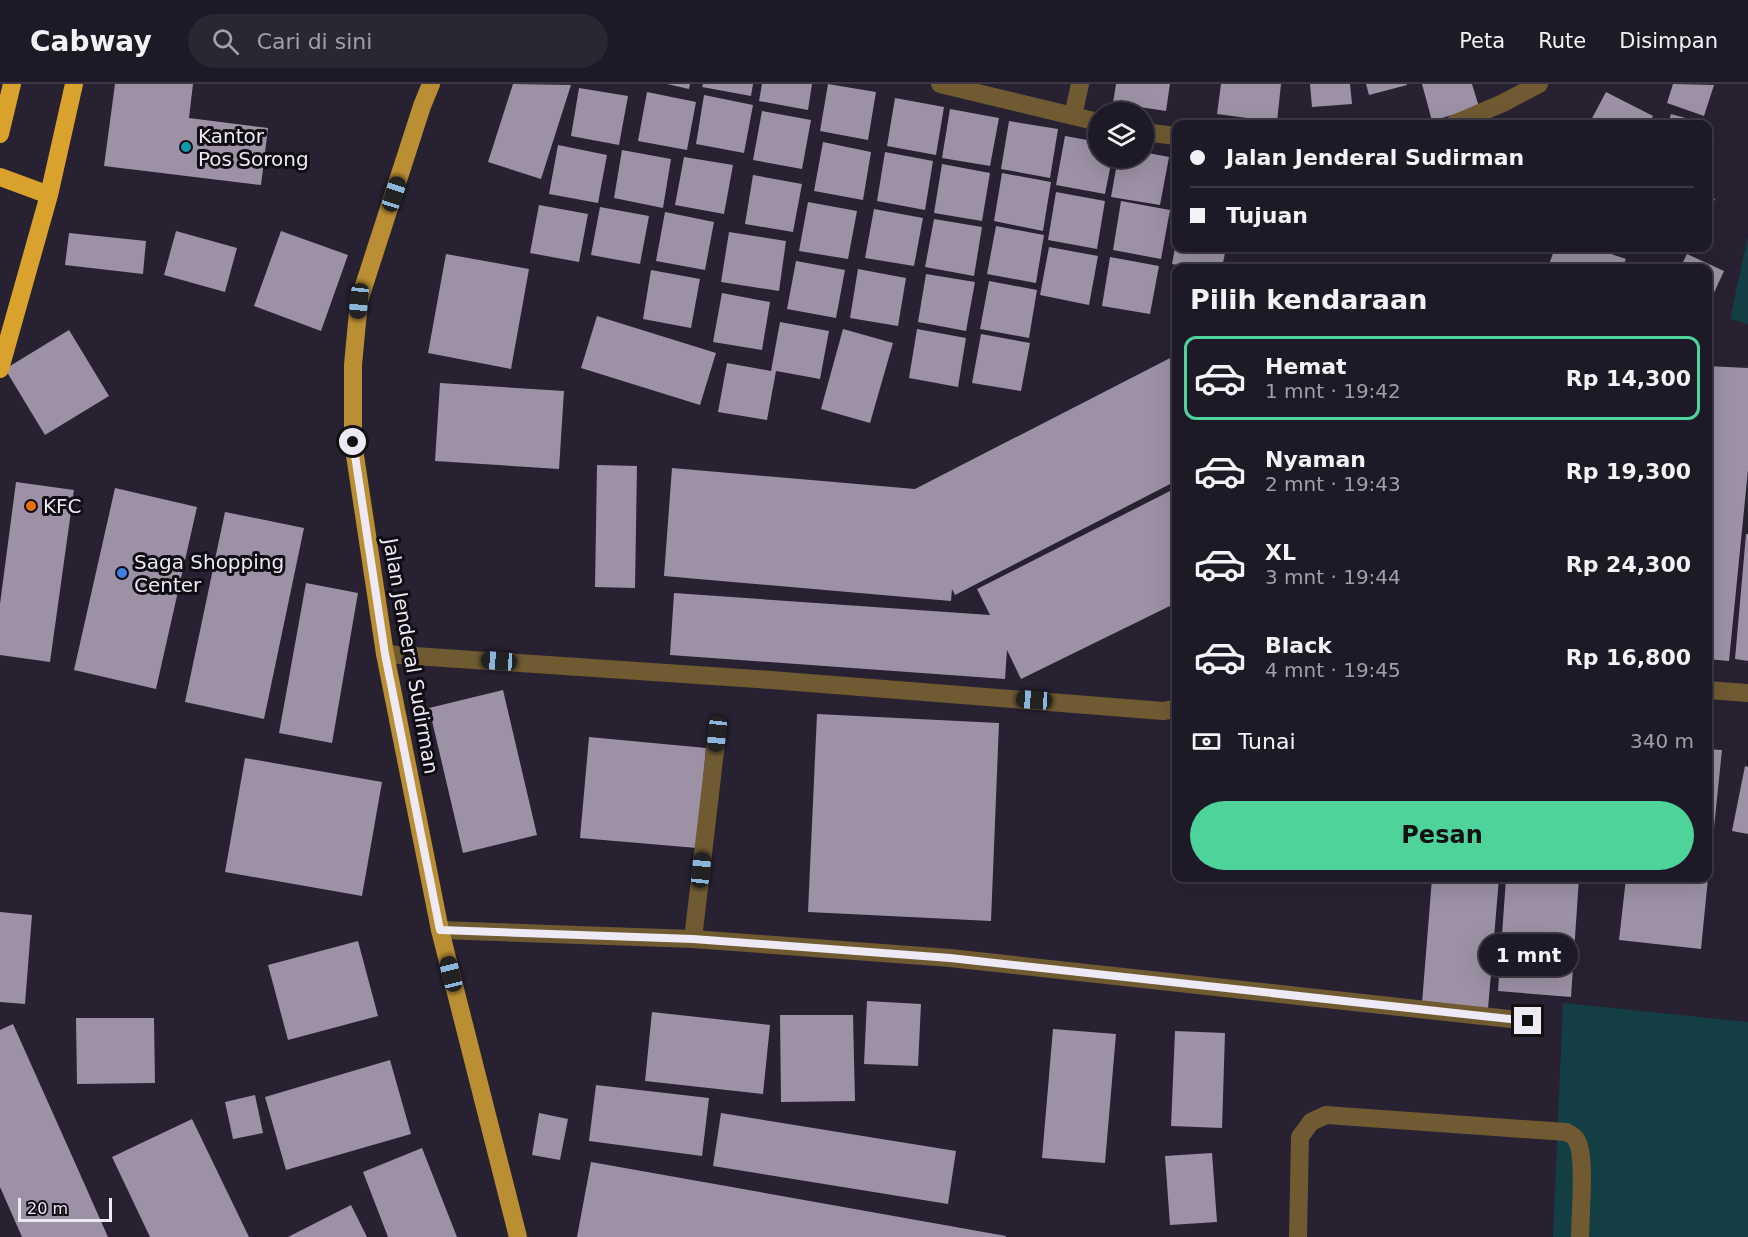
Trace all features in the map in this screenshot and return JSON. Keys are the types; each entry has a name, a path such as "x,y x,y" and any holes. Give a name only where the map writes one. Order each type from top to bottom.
{"highway":[{"path":"0,134 12,84"},
{"path":"0,369 49,195 74,84"},
{"path":"0,177 49,195"}],"main road":[{"name":"Jalan Jenderal Sudirman","path":"431,84 359,301 353,366 353,442 385,654 440,930 518,1237"}],"street":[{"path":"940,84 1088,120"},
{"path":"1073,116 1080,84"},
{"path":"1463,120 1539,84"},
{"path":"1154,133 1172,136"},
{"path":"385,654 771,680 1163,711 1172,710"},
{"path":"1712,690 1748,693"},
{"path":"693,939 717,734"},
{"path":"440,930 693,939 950,958 1528,1021"},
{"path":"1298,1237 1300,1137 1311,1122 1326,1115 1566,1132 1577,1140 1581,1154 1580,1237"}],"shaded area":[{"path":"1748,236 1748,324 1730,319"},
{"path":"1563,1003 1748,1022 1748,1237 1553,1237"}],"building":[{"name":"Kantor Pos Sorong","path":"115,84 193,84 189,118 268,128 261,185 104,166"},
{"path":"513,84 571,85 541,179 488,162"},
{"path":"667,84 690,84 689,89"},
{"path":"703,84 753,84 751,96 702,87"},
{"path":"762,84 812,84 808,110 759,101"},
{"path":"828,84 876,92 868,140 820,131"},
{"path":"1116,84 1170,84 1166,111 1154,109 1154,102 1113,102"},
{"path":"1221,84 1281,84 1277,120 1217,114"},
{"path":"1310,84 1350,84 1352,104 1312,107"},
{"path":"1366,84 1407,84 1407,85 1369,95"},
{"path":"1422,84 1472,84 1479,107 1432,120"},
{"path":"1673,84 1714,85 1704,116 1667,103"},
{"path":"579,88 628,96 619,145 571,136"},
{"path":"647,92 696,102 687,150 638,141"},
{"path":"1606,92 1653,116 1651,120 1591,120"},
{"path":"704,95 753,105 744,153 696,144"},
{"path":"895,98 944,107 936,155 887,146"},
{"path":"950,109 999,118 990,166 942,158"},
{"path":"762,111 811,120 802,169 753,160"},
{"path":"1671,114 1693,120 1669,120"},
{"path":"1009,121 1058,129 1050,178 1001,169"},
{"path":"1065,136 1088,140 1088,168 1110,168 1105,194 1056,185"},
{"path":"823,142 871,152 863,200 814,191"},
{"path":"558,145 607,155 598,203 549,194"},
{"path":"622,150 671,159 663,208 614,198"},
{"path":"885,152 933,161 925,210 877,201"},
{"path":"1154,154 1169,157 1160,205 1111,197 1116,168 1154,168"},
{"path":"684,157 733,165 724,214 675,205"},
{"path":"942,164 990,173 982,221 934,213"},
{"path":"1002,173 1051,182 1043,231 994,221"},
{"path":"753,175 802,184 793,232 745,224"},
{"path":"1056,192 1105,201 1097,249 1048,240"},
{"path":"1121,201 1170,210 1161,259 1113,250"},
{"path":"808,202 857,211 848,259 799,251"},
{"path":"539,205 588,214 579,262 530,253"},
{"path":"600,207 649,216 640,264 591,255"},
{"path":"874,209 923,218 914,266 865,258"},
{"path":"665,212 714,222 705,270 656,261"},
{"path":"934,219 982,227 974,276 925,267"},
{"path":"996,226 1044,235 1036,283 987,274"},
{"path":"176,231 237,248 225,292 164,275"},
{"path":"281,231 348,255 321,331 254,306"},
{"path":"729,232 786,241 779,291 721,282"},
{"path":"69,233 146,241 143,274 65,265"},
{"path":"1049,247 1098,256 1089,305 1040,295"},
{"path":"1174,252 1225,252 1223,264 1172,264"},
{"path":"1554,252 1605,252 1626,259 1624,264 1549,264"},
{"path":"446,254 529,269 511,369 428,353"},
{"path":"1687,254 1709,264 1682,264"},
{"path":"1110,257 1159,266 1150,314 1102,306"},
{"path":"796,261 845,270 836,318 787,309"},
{"path":"1712,265 1724,271 1712,297"},
{"path":"858,269 906,278 898,326 850,318"},
{"path":"651,270 700,279 691,328 643,319"},
{"path":"926,274 975,282 966,331 918,322"},
{"path":"989,281 1037,290 1029,338 980,329"},
{"path":"722,293 770,302 762,350 713,342"},
{"path":"597,316 716,353 700,405 581,368"},
{"path":"780,322 829,331 820,379 776,371 767,420 718,412 727,363 771,371"},
{"path":"843,329 893,343 870,423 821,409"},
{"path":"917,329 966,338 958,387 909,378"},
{"path":"69,330 109,396 45,435 5,369"},
{"path":"981,334 1030,343 1021,391 972,383"},
{"path":"1172,357 1172,483 955,595 952,589 951,601 664,576 672,468 915,489"},
{"path":"1712,366 1748,368 1748,470 1729,661 1712,659"},
{"path":"440,383 564,391 559,469 435,461"},
{"path":"597,465 637,466 635,588 595,587"},
{"path":"16,482 74,490 50,662 0,655 0,604"},
{"path":"115,488 197,507 156,689 74,670"},
{"path":"1172,490 1172,605 1021,679 1007,650 1005,679 670,655 674,593 990,615 977,589"},
{"path":"225,512 304,528 264,719 185,702"},
{"path":"1746,534 1748,534 1748,661 1735,659"},
{"path":"306,583 358,593 332,743 279,733"},
{"path":"503,690 537,835 463,853 429,708"},
{"path":"817,714 999,723 991,921 808,912"},
{"path":"589,737 706,748 697,848 580,838"},
{"path":"1712,749 1722,750 1712,847"},
{"path":"245,758 382,782 362,896 225,872"},
{"path":"1745,766 1748,767 1748,834 1732,831"},
{"path":"1432,882 1499,882 1488,1009 1422,1003"},
{"path":"1506,882 1579,882 1571,997 1498,991"},
{"path":"1626,882 1708,882 1701,949 1619,940"},
{"path":"0,912 32,915 25,1004 0,1002"},
{"path":"358,941 378,1016 288,1040 268,965"},
{"path":"867,1001 921,1004 918,1066 864,1064"},
{"path":"652,1012 770,1025 763,1094 645,1081"},
{"path":"780,1015 853,1015 855,1101 781,1102"},
{"path":"76,1018 154,1018 155,1083 77,1084"},
{"path":"13,1024 108,1237 22,1237 0,1187 0,1030"},
{"path":"1053,1029 1116,1034 1105,1163 1042,1158"},
{"path":"1175,1031 1225,1033 1222,1128 1171,1126"},
{"path":"390,1060 411,1134 286,1170 265,1097"},
{"path":"596,1085 709,1098 702,1156 589,1141"},
{"path":"255,1095 263,1133 233,1139 225,1102"},
{"path":"539,1113 568,1119 560,1160 532,1155"},
{"path":"721,1113 956,1151 948,1204 713,1166"},
{"path":"192,1119 249,1237 150,1237 112,1157"},
{"path":"422,1148 457,1237 388,1237 363,1172"},
{"path":"1212,1153 1217,1222 1170,1225 1165,1156"},
{"path":"591,1162 1006,1236 1006,1237 577,1237"},
{"path":"351,1205 367,1237 288,1237"}],"place":[{"name":"Kantor Pos Sorong","path":"186,147"},
{"name":"KFC","path":"31,506"},
{"name":"Saga Shopping Center","path":"122,573"}],"route":[{"path":"353,442 385,654 440,930 693,939 950,958 1528,1021"}]}
